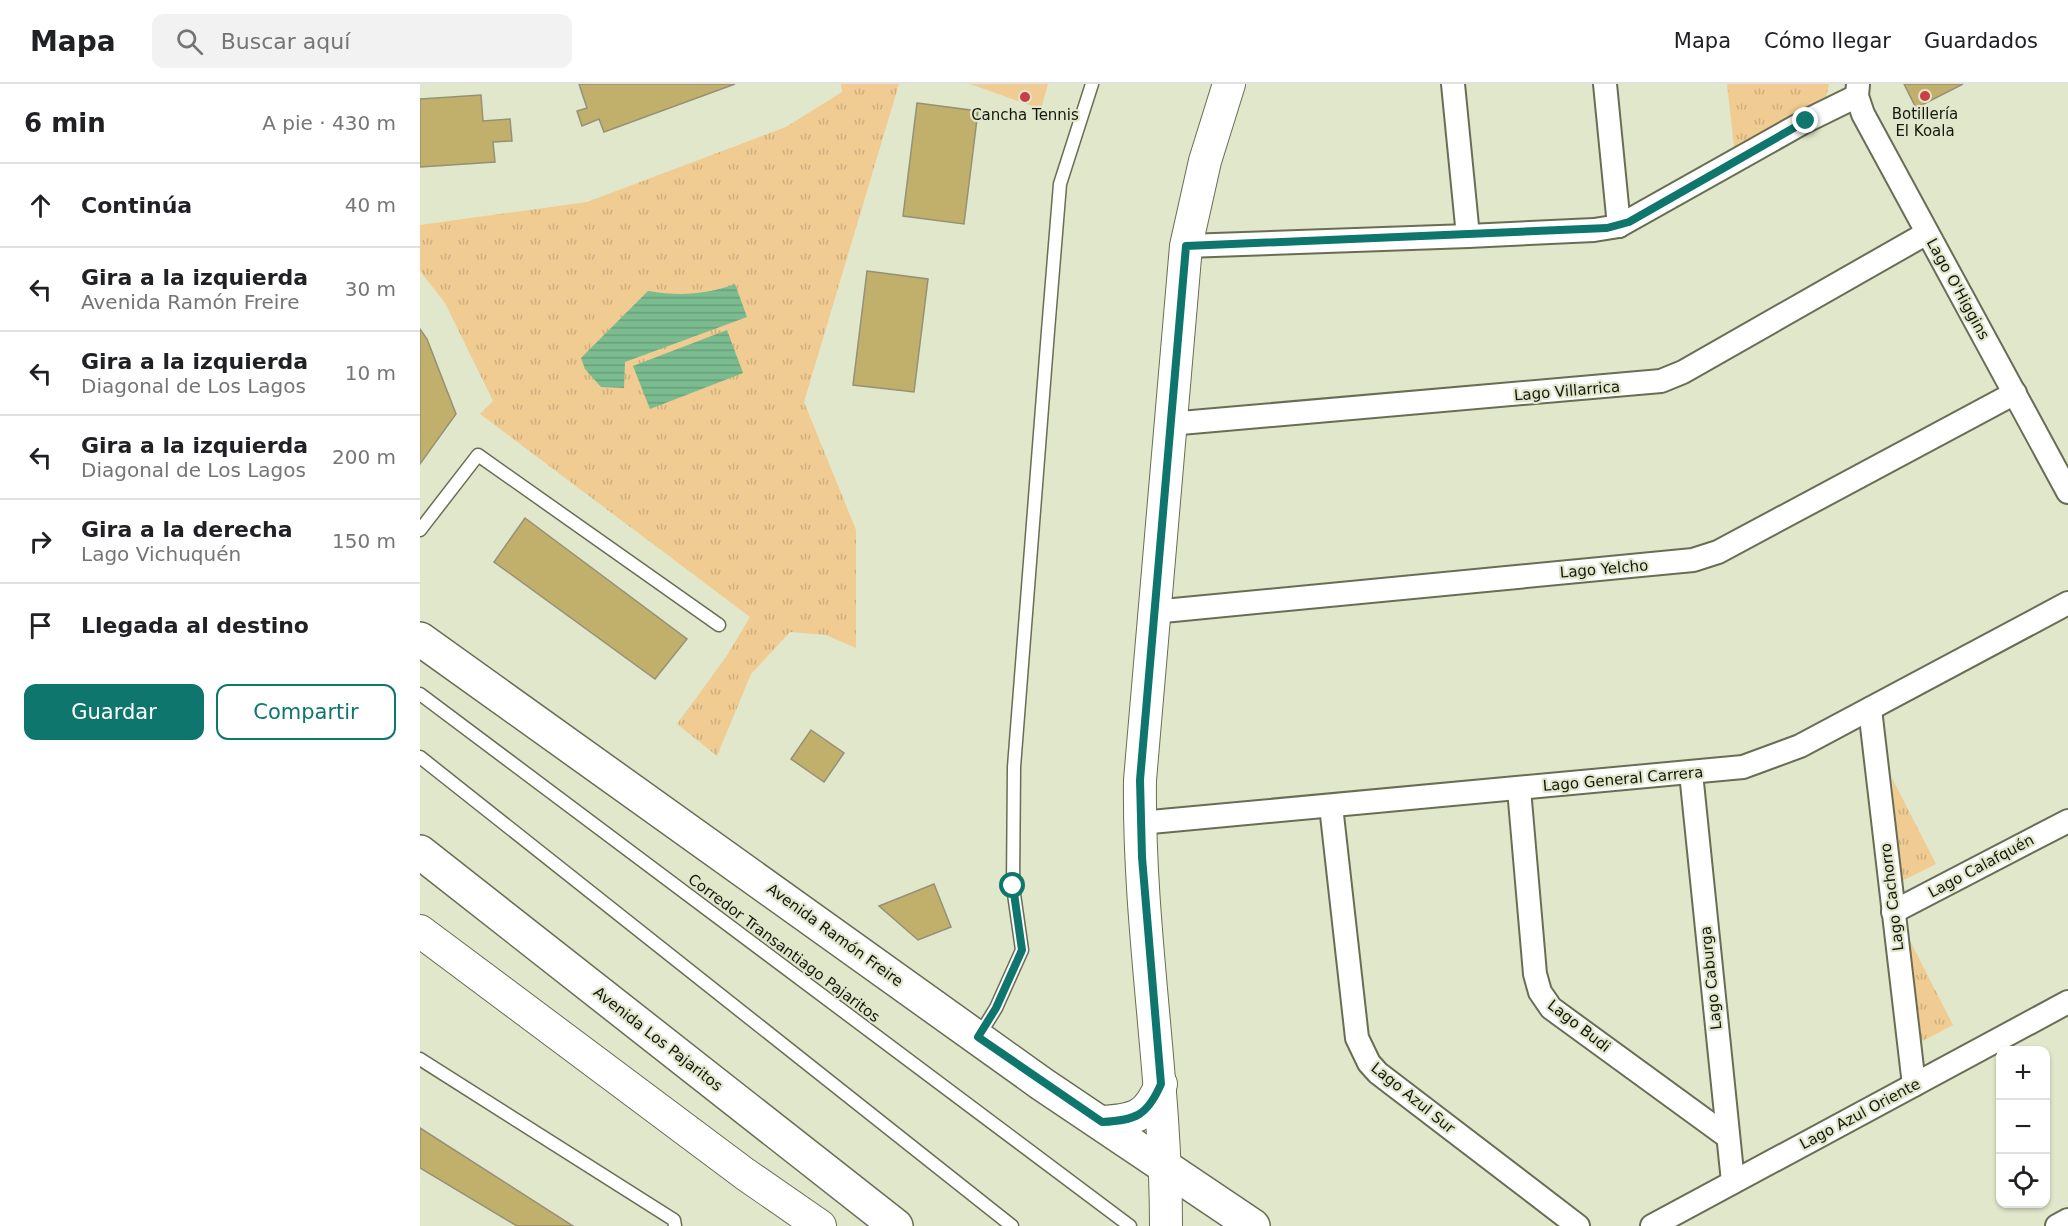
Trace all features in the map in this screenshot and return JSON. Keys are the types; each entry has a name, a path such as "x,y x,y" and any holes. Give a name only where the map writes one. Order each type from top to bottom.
{"main road":[{"path":"1166,1226 1166,1166 1161,1084 1140,823 1142,736 1186,246 1205,161 1229,84"},
{"name":"Avenida Ramón Freire","path":"420,639 978,1037 1253,1226"},
{"name":"Avenida Los Pajaritos","path":"420,852 896,1226"},
{"path":"420,931 735,1167 820,1226"},
{"path":"1102,1122 1120,1121 1143,1113 1151,1106 1161,1084"}],"street":[{"path":"1453,84 1468,236"},
{"path":"1605,84 1619,226"},
{"path":"1186,246 1468,236 1594,230 1619,226 1857,90"},
{"name":"Lago O'Higgins","path":"1857,90 1863,114 2068,492"},
{"name":"Lago Villarrica","path":"1169,424 1661,381 1683,372 1927,233"},
{"name":"Lago Yelcho","path":"1153,612 1693,560 1729,547 2015,393"},
{"name":"Lago General Carrera","path":"1140,823 1691,773 1763,762 1800,746 2068,603"},
{"name":"Lago Cachorro","path":"1870,709 1914,1085"},
{"name":"Lago Caburga","path":"1691,773 1733,1182"},
{"name":"Lago Budi","path":"1519,789 1535,974 1540,992 1551,1008 1728,1137"},
{"name":"Lago Azul Sur","path":"1331,806 1357,1038 1369,1063 1378,1073 1578,1226"},
{"name":"Lago Calafquén","path":"1893,912 2068,820"},
{"name":"Lago Azul Oriente","path":"1652,1226 2068,1002"},
{"path":"2057,1226 2068,1220"}],"lane":[{"path":"978,1037 996,1008 1022,950 1013,886 1014,767 1049,320 1060,184 1092,84"},
{"path":"420,530 478,455 718,625"},
{"name":"Corredor Transantiago Pajaritos","path":"420,694 1130,1226"},
{"path":"420,757 1012,1226"},
{"path":"420,1059 674,1221 675,1226"}],"green space":[{"path":"841,84 899,84 804,402 856,530 856,648 826,635 790,632 751,674 717,756 677,724 726,657 750,617 480,414 493,401 445,303 420,271 420,225 587,202 786,127 842,92"},
{"name":"Cancha Tennis","path":"970,84 1048,84 1041,109"},
{"path":"1727,84 1829,84 1826,98 1734,147"},
{"path":"1892,778 1936,864 1900,882"},
{"path":"1909,939 1953,1025 1917,1044"}],"shaded area":[{"path":"735,284 747,317 625,362 624,388 601,387 585,369 581,358 648,291 692,294"},
{"path":"727,330 743,373 650,409 633,366"}],"building":[{"path":"579,84 735,84 604,132 599,119 582,126 577,111 587,108"},
{"name":"Botillería El Koala","path":"1904,84 1963,84 1916,108"},
{"path":"481,95 483,121 510,119 512,141 493,142 495,162 420,167 420,99"},
{"path":"917,103 978,111 964,224 903,216"},
{"path":"867,271 928,279 914,392 853,385"},
{"path":"420,329 427,339 456,414 420,464"},
{"path":"525,518 687,639 655,679 494,562"},
{"path":"811,730 844,753 824,782 791,759"},
{"path":"934,884 951,927 918,940 879,906"},
{"path":"420,1128 573,1226 517,1226 420,1168"}],"place":[{"name":"Botillería El Koala","path":"1925,96"},
{"name":"Cancha Tennis","path":"1025,97"}],"route":[{"path":"1013,886 1022,950 996,1008 978,1037 1102,1122 1120,1121 1143,1113 1151,1106 1161,1084 1140,823 1142,736 1186,246 1468,236 1594,230 1619,226 1806,121"}]}
